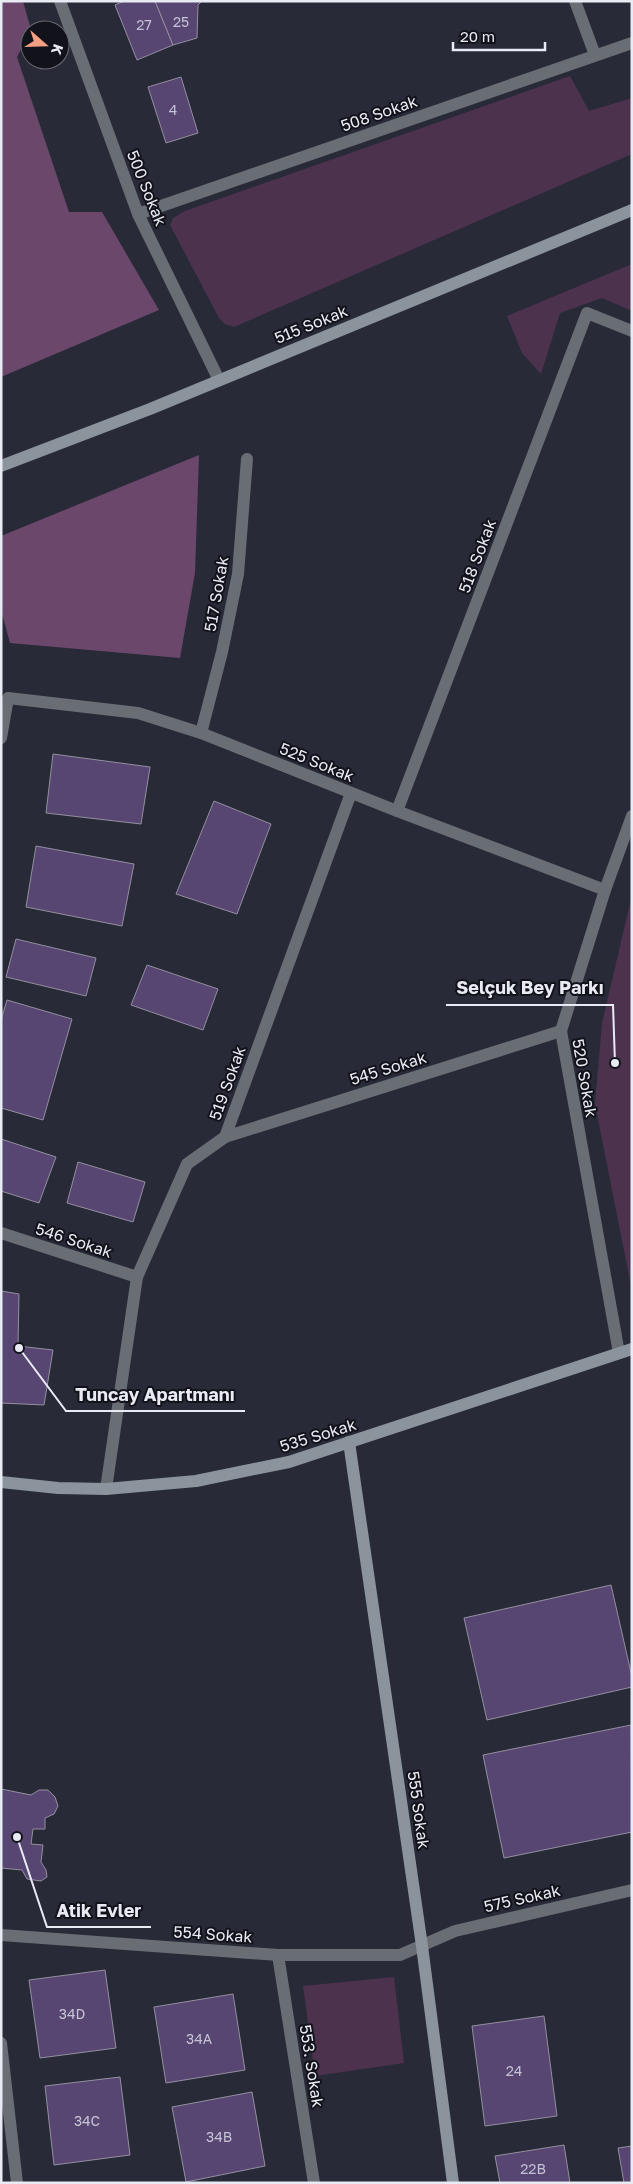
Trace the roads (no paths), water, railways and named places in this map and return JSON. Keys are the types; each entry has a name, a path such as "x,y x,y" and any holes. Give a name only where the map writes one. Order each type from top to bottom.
{"street":[{"name":"500 Sokak","path":"60,1 138,214 219,380"},
{"path":"575,1 595,55"},
{"name":"508 Sokak","path":"138,214 632,43"},
{"name":"515 Sokak","path":"1,466 219,380 632,210"},
{"name":"518 Sokak","path":"397,811 587,313 632,331"},
{"name":"517 Sokak","path":"201,732 222,652 238,574 247,459"},
{"name":"525 Sokak","path":"1,738 8,698 138,713 201,732 397,811 605,890"},
{"name":"519 Sokak","path":"106,1489 137,1277 187,1164 225,1137 351,793"},
{"name":"520 Sokak","path":"619,1353 561,1031 605,890 632,816"},
{"name":"545 Sokak","path":"225,1137 561,1031"},
{"name":"546 Sokak","path":"1,1233 137,1277"},
{"name":"535 Sokak","path":"1,1482 58,1488 106,1489 196,1481 290,1462 632,1349"},
{"name":"555 Sokak","path":"349,1442 422,1946 452,2183"},
{"name":"575 Sokak","path":"422,1946 455,1931 632,1890"},
{"name":"554 Sokak","path":"1,1935 278,1955 400,1955 422,1946"},
{"name":"553. Sokak","path":"278,1955 314,2183"},
{"path":"1,2043 17,2183"}],"place":[{"name":"Selçuk Bey Parkı","path":"615,1063"},
{"name":"Tuncay Apartmanı","path":"19,1348"},
{"name":"Atik Evler","path":"17,1837"}]}
